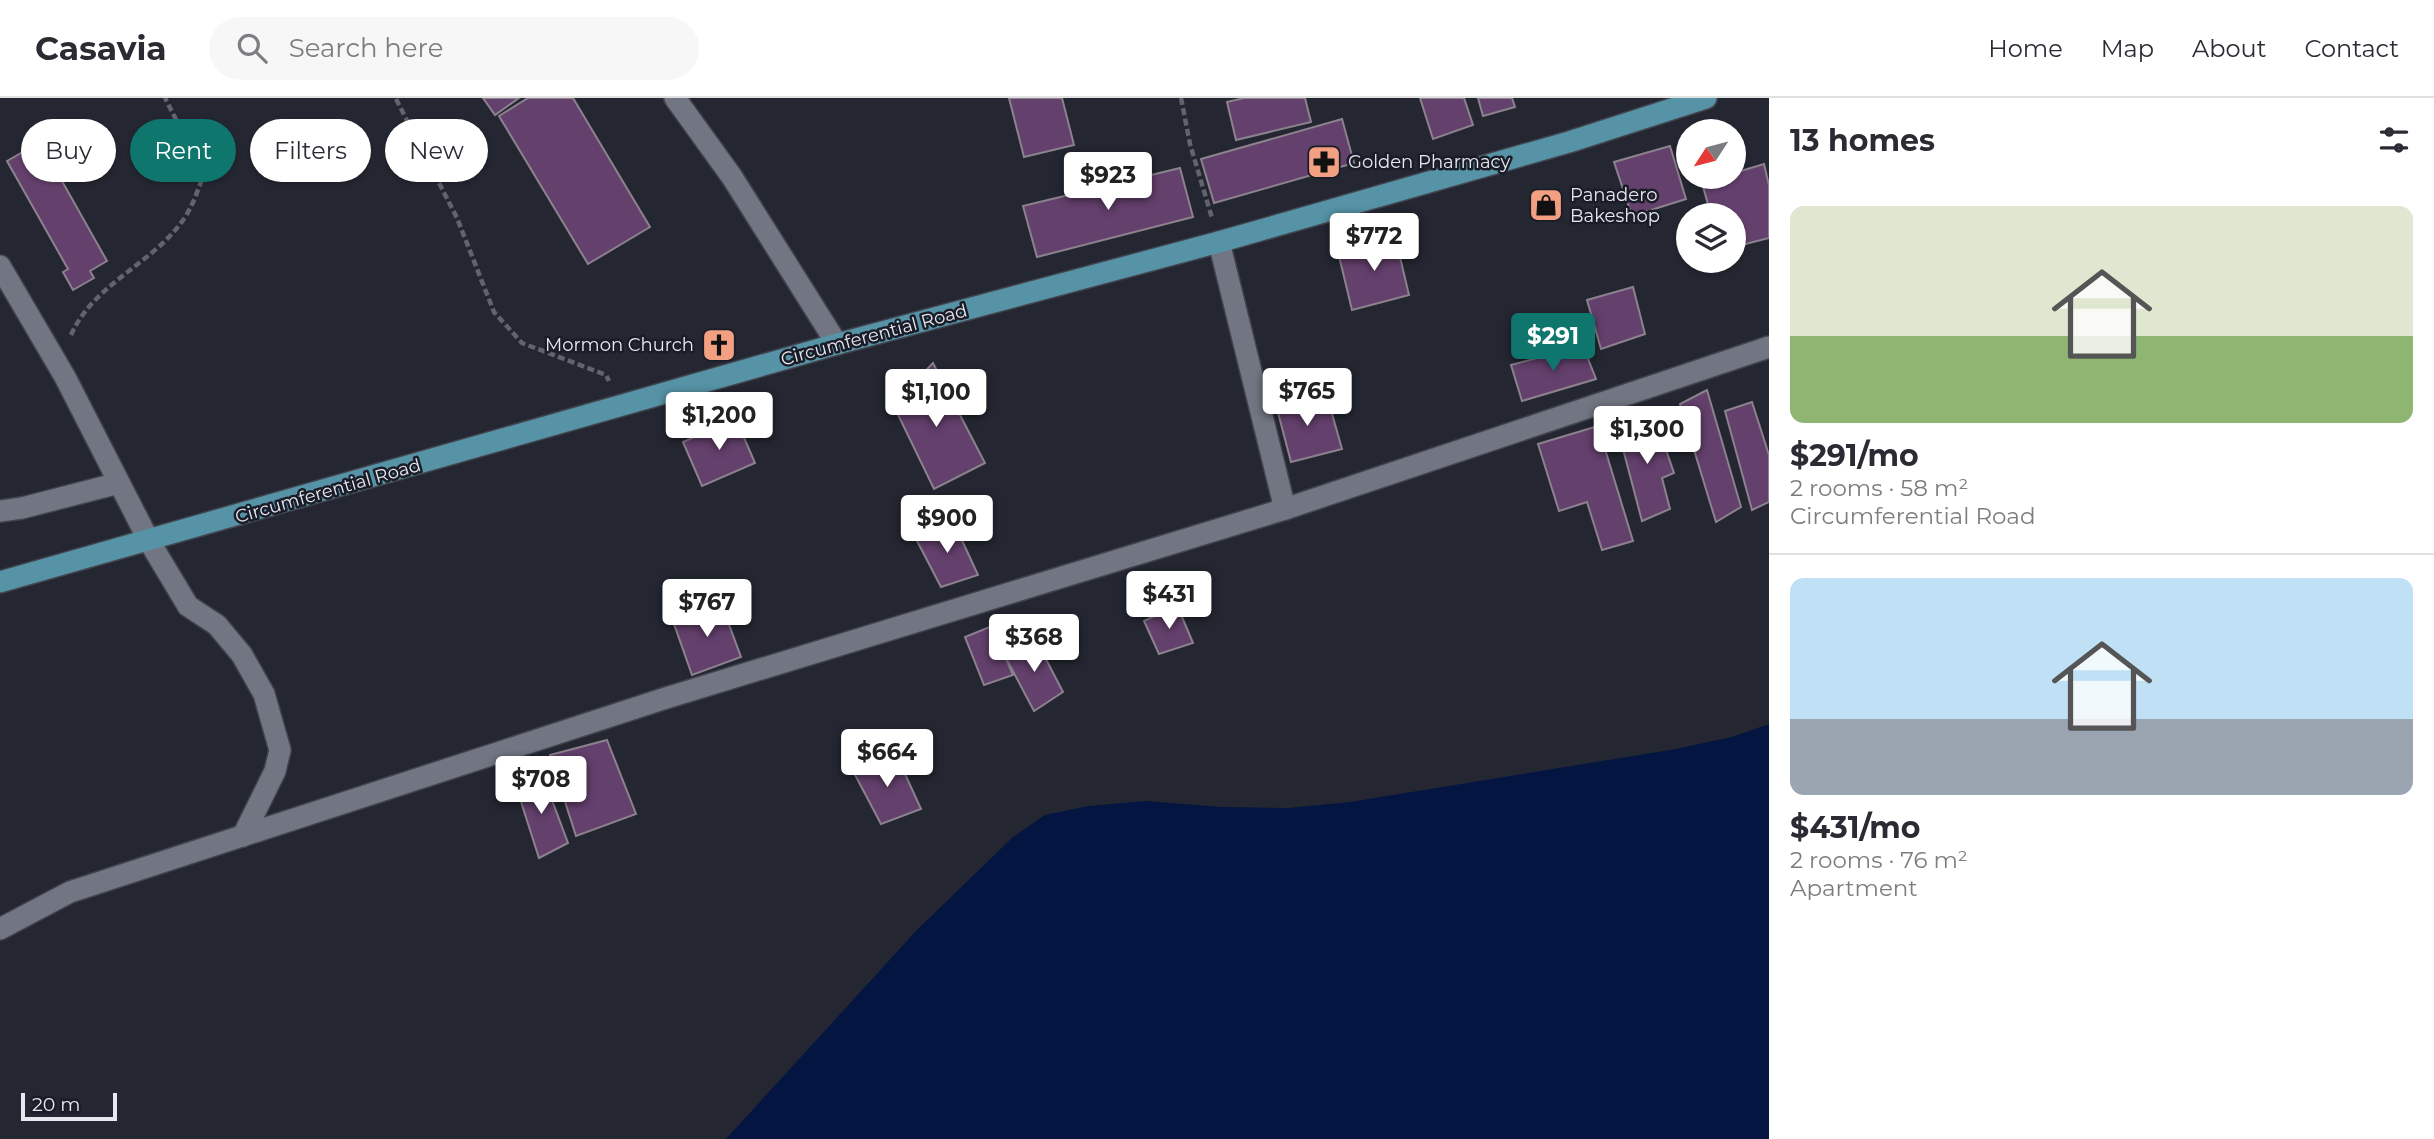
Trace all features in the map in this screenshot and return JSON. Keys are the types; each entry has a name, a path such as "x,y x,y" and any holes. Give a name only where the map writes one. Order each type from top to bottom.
{"main road":[{"name":"Circumferential Road","path":"0,582 620,408 837,344 1219,242 1556,146 1660,105 1706,98"}],"street":[{"path":"675,98 732,177 837,344"},
{"path":"1219,242 1285,509"},
{"path":"0,266 65,377 149,541 188,606 217,625 242,655 264,694 277,730 280,750 275,771 243,836"},
{"path":"0,929 70,892 666,698 1285,509 1769,347"},
{"path":"0,511 22,508 119,483"}],"path":[{"path":"65,377 70,338 79,316 96,296 160,244 187,214 204,174 164,98"},
{"path":"1181,98 1190,144 1219,242"},
{"path":"396,99 457,218 494,312 523,343 606,375 620,408"}],"water":[{"path":"1769,724 1769,1139 726,1139 916,931 1013,837 1045,815 1089,806 1146,801 1221,807 1288,808 1350,802 1676,749 1732,737"}],"building":[{"path":"483,98 519,98 495,115"},
{"path":"528,98 573,98 650,227 588,264 499,116"},
{"path":"1009,98 1062,98 1074,145 1024,157"},
{"path":"1244,98 1305,98 1311,122 1236,140 1227,102"},
{"path":"1420,98 1464,98 1473,125 1433,139"},
{"path":"1478,98 1512,98 1515,107 1483,116"},
{"path":"1342,119 1354,163 1214,203 1201,159"},
{"path":"1670,146 1676,166 1676,189 1683,189 1686,199 1632,216 1614,162"},
{"path":"21,153 21,182 63,182 107,261 90,271 94,278 73,290 63,272 68,269 7,161"},
{"path":"1764,164 1769,185 1769,238 1746,244 1746,203 1708,203 1704,189 1746,189 1746,169"},
{"path":"1180,168 1193,217 1037,257 1023,206"},
{"path":"1395,236 1409,295 1352,310 1338,252"},
{"path":"1633,287 1645,334 1601,349 1587,300"},
{"path":"1583,346 1596,379 1522,401 1511,365"},
{"path":"933,363 985,463 934,489 887,392 912,385"},
{"path":"1707,390 1741,507 1716,522 1680,404"},
{"path":"1295,395 1301,400 1310,399 1316,407 1329,403 1342,449 1291,462 1275,401"},
{"path":"1752,402 1769,455 1769,502 1752,510 1725,411"},
{"path":"1654,415 1674,473 1662,478 1670,509 1642,521 1618,430"},
{"path":"736,419 755,463 702,486 683,442"},
{"path":"1598,426 1633,541 1602,550 1587,502 1559,511 1538,444"},
{"path":"954,523 978,575 941,587 915,537"},
{"path":"721,603 741,657 692,675 673,621"},
{"path":"1177,605 1193,643 1159,654 1144,621"},
{"path":"992,626 1013,675 984,685 965,637"},
{"path":"1035,638 1063,692 1034,711 1005,656"},
{"path":"607,740 636,814 576,836 550,755"},
{"path":"895,752 921,809 881,824 853,771"},
{"path":"543,776 568,843 539,858 515,783"}],"place":[{"name":"Golden Pharmacy","path":"1324,162"},
{"name":"Panadero Bakeshop","path":"1546,205"},
{"name":"Mormon Church","path":"719,345"}]}
